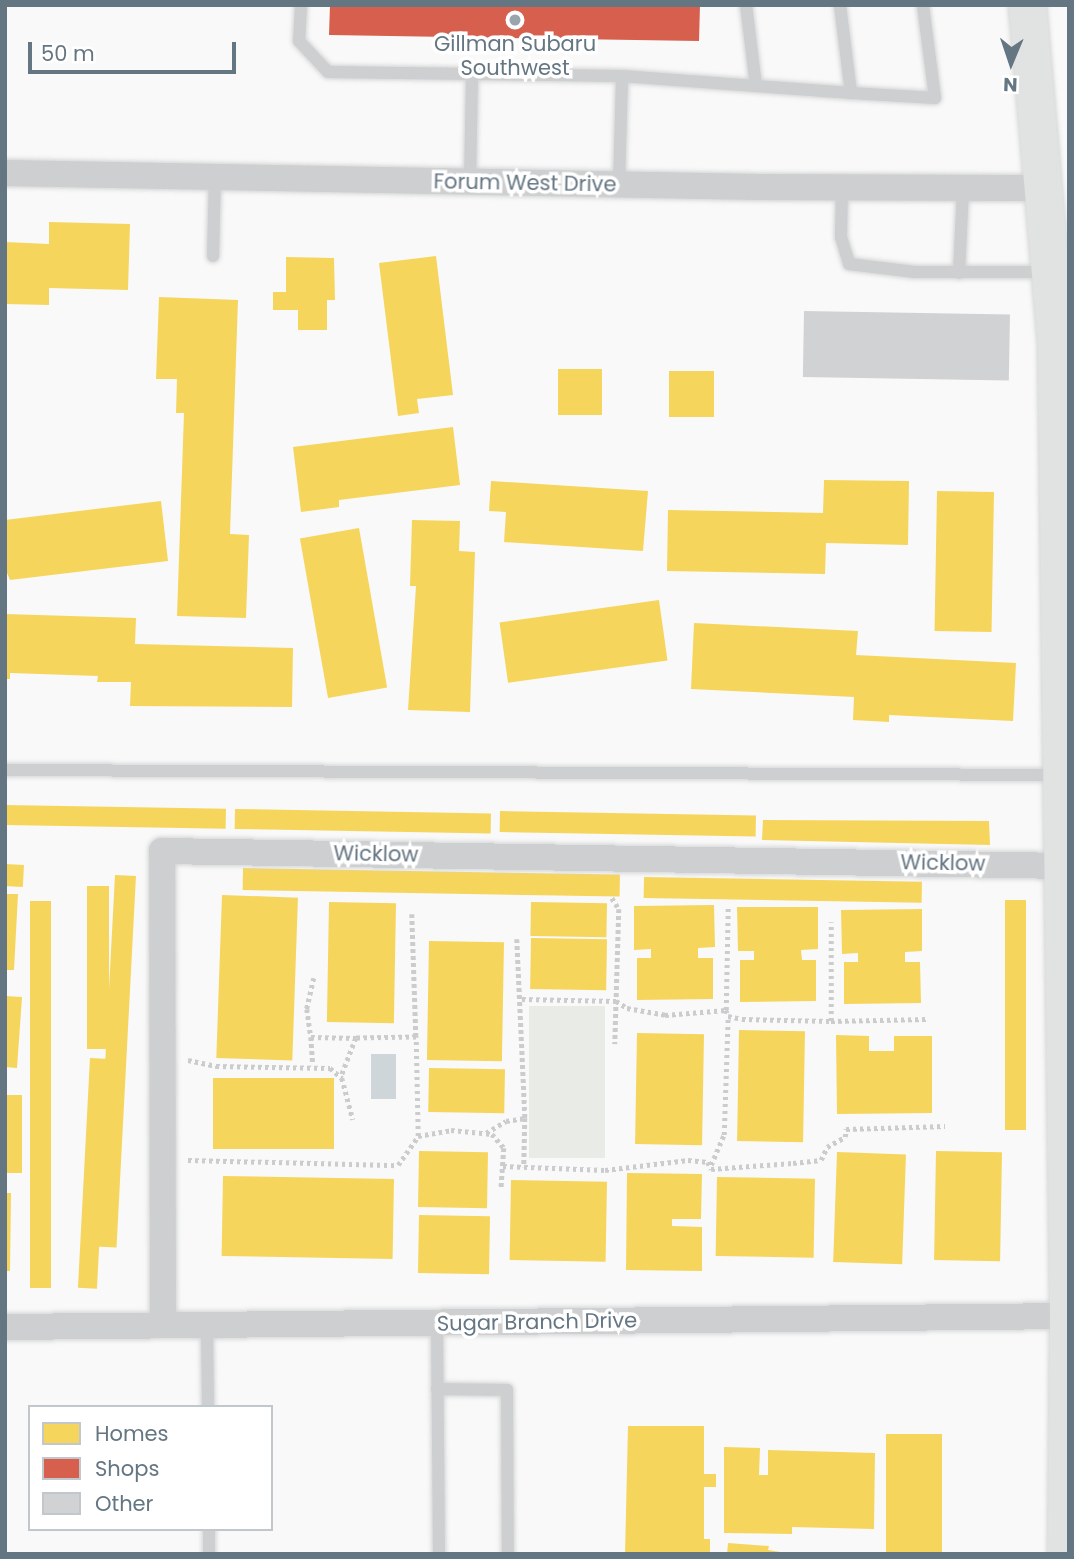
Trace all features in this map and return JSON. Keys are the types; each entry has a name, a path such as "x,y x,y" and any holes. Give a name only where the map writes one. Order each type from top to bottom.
{"main road":[{"path":"1027,5 1056,344 1068,1317 1066,1554"}],"street":[{"name":"Forum West Drive","path":"5,173 619,185 1044,188"},
{"name":"Wicklow","path":"163,1325 162,851 1064,866"},
{"name":"Sugar Branch Drive","path":"5,1327 1068,1317"}],"lane":[{"path":"301,5 299,41 328,72 622,76 935,98 923,5"},
{"path":"746,5 756,86"},
{"path":"840,5 850,93"},
{"path":"470,181 472,74"},
{"path":"619,185 622,76"},
{"path":"212,256 215,176"},
{"path":"842,188 841,237 849,264 865,269 959,273 1050,272"},
{"path":"959,273 963,188"},
{"path":"5,770 1062,775"},
{"path":"437,1323 439,1554"},
{"path":"207,1325 208,1405"},
{"path":"437,1389 507,1390 508,1554"},
{"path":"209,1531 209,1554"}],"path":[{"path":"612,898 619,909 615,1044"},
{"path":"710,1166 724,1135 722,1084 727,1013 728,908"},
{"path":"163,1160 398,1165 418,1136 412,914"},
{"path":"831,922 831,1021"},
{"path":"517,939 522,999 524,1167"},
{"path":"313,1065 307,1009 314,978"},
{"path":"522,999 617,1003 665,1015 727,1013 831,1021 926,1019"},
{"path":"311,1037 416,1037"},
{"path":"341,1077 356,1038"},
{"path":"163,1057 216,1066 293,1069 313,1065 330,1068 341,1077 353,1120"},
{"path":"485,1134 506,1121 525,1118"},
{"path":"503,1166 605,1170 688,1160 710,1166 711,1169 821,1160 827,1147 845,1138 846,1129 945,1126"},
{"path":"418,1136 451,1130 485,1134 503,1144 501,1187"}],"shaded area":[{"path":"529,1006 605,1006 605,1158 529,1158"},
{"path":"371,1054 396,1054 396,1099 371,1099"}],"building: Homes":[{"path":"49,222 130,224 128,290 49,288 49,305 5,304 5,242 49,244"},
{"path":"436,256 453,395 417,399 419,413 398,416 379,263"},
{"path":"286,257 334,258 335,300 327,300 327,330 298,330 298,310 273,310 273,292 286,292"},
{"path":"159,297 238,300 230,534 249,535 246,618 177,616 184,413 176,413 177,379 156,379"},
{"path":"558,369 602,369 602,415 558,415"},
{"path":"669,371 714,371 714,417 669,417"},
{"path":"453,427 460,485 339,500 339,507 301,512 293,447"},
{"path":"824,480 909,481 908,545 826,543 825,574 667,571 668,510 823,513"},
{"path":"491,481 648,491 643,551 504,542 506,512 489,511"},
{"path":"937,491 994,492 992,632 935,631"},
{"path":"161,501 168,561 10,580 5,568 5,520"},
{"path":"412,520 460,521 459,551 475,552 470,712 408,710 416,586 410,586"},
{"path":"359,528 387,688 328,698 300,538"},
{"path":"659,600 667,660 508,683 500,622"},
{"path":"5,614 136,618 135,644 293,648 292,707 130,706 131,682 97,682 98,676 10,673 10,679 5,679"},
{"path":"694,623 858,631 856,655 1016,663 1013,721 889,715 889,722 853,720 854,697 691,689"},
{"path":"5,805 226,809 226,829 5,825"},
{"path":"235,809 491,813 491,833 235,829"},
{"path":"500,811 756,815 756,836 500,832"},
{"path":"763,820 989,821 990,845 762,840"},
{"path":"5,864 24,865 23,887 5,886"},
{"path":"243,868 620,875 620,897 243,890"},
{"path":"115,875 136,876 117,1248 96,1246"},
{"path":"644,877 922,882 922,903 644,898"},
{"path":"87,886 109,886 109,1049 87,1049"},
{"path":"5,894 18,894 14,970 5,970"},
{"path":"222,895 298,898 292,1061 216,1058"},
{"path":"1005,900 1026,900 1026,1130 1005,1130"},
{"path":"30,901 51,901 51,1288 30,1288"},
{"path":"329,902 396,903 394,1023 327,1022"},
{"path":"531,902 607,903 606,937 530,936"},
{"path":"714,905 715,947 698,948 698,958 713,958 713,999 637,1000 637,958 651,958 651,949 634,950 634,906"},
{"path":"737,907 818,907 818,949 801,950 802,960 816,960 816,1001 740,1002 740,960 754,960 754,951 738,951"},
{"path":"922,909 922,951 905,952 905,962 920,962 921,1003 844,1004 844,962 858,962 858,953 842,954 841,910"},
{"path":"531,938 607,939 606,990 530,989"},
{"path":"429,941 504,942 502,1061 427,1060"},
{"path":"5,996 22,997 17,1068 5,1067"},
{"path":"739,1030 805,1031 803,1142 737,1141"},
{"path":"637,1033 704,1034 702,1145 635,1144"},
{"path":"836,1035 869,1036 869,1051 894,1051 894,1036 932,1036 932,1113 837,1114"},
{"path":"90,1058 109,1059 97,1289 78,1288"},
{"path":"429,1068 505,1069 504,1113 428,1112"},
{"path":"213,1078 334,1078 334,1149 213,1149"},
{"path":"5,1095 22,1095 22,1173 5,1173"},
{"path":"419,1151 488,1152 487,1208 418,1207"},
{"path":"936,1151 1002,1152 1000,1261 934,1260"},
{"path":"837,1152 906,1154 902,1264 833,1262"},
{"path":"627,1173 702,1174 701,1219 672,1219 672,1226 702,1227 702,1271 626,1270"},
{"path":"223,1176 394,1179 393,1259 222,1256"},
{"path":"717,1177 815,1179 814,1258 716,1256"},
{"path":"511,1180 607,1182 606,1262 510,1260"},
{"path":"5,1193 11,1193 10,1271 5,1271"},
{"path":"419,1215 490,1216 489,1274 418,1273"},
{"path":"628,1426 704,1426 704,1474 716,1474 716,1487 704,1487 704,1539 710,1539 710,1554 625,1554"},
{"path":"886,1434 942,1434 942,1554 886,1554"},
{"path":"724,1447 760,1448 759,1475 768,1475 768,1450 875,1453 874,1529 792,1527 792,1534 724,1533"},
{"path":"728,1543 769,1546 768,1550 792,1554 727,1554"}],"building: Shops":[{"name":"Gillman Subaru Southwest","path":"330,5 700,5 699,41 329,35"}],"building: Other":[{"path":"804,311 1010,315 1009,381 803,377"}],"place":[{"name":"Gillman Subaru Southwest","path":"515,20"}]}
